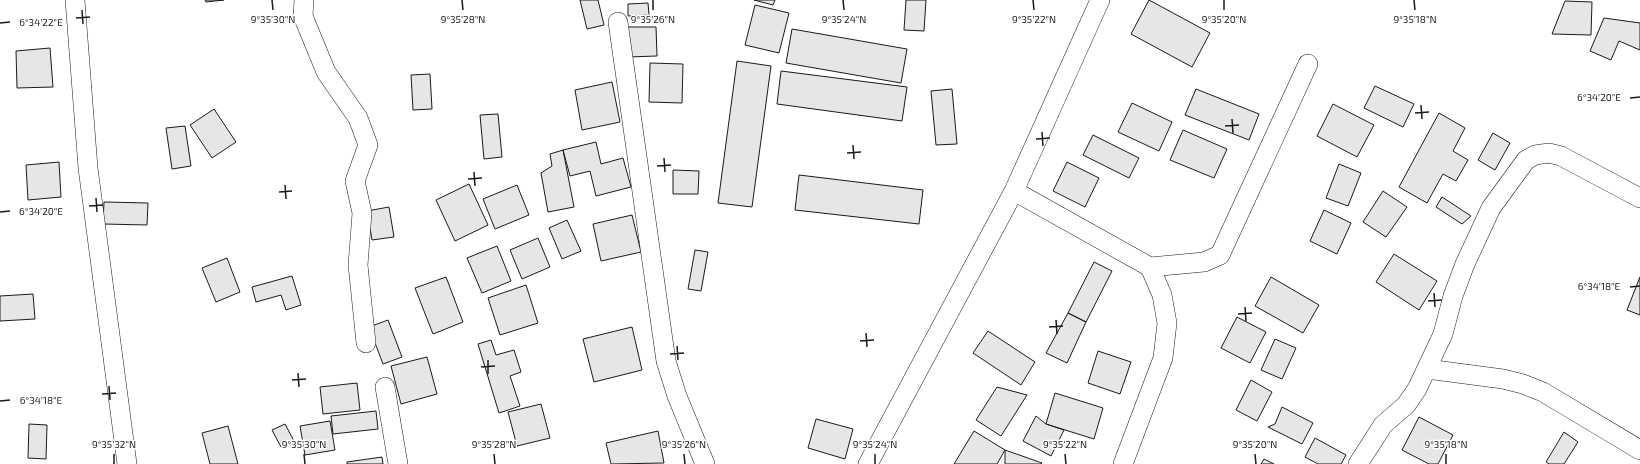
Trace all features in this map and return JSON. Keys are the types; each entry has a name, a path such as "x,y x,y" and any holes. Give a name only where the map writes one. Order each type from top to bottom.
{"street":[{"path":"75,0 88,168 127,464"},
{"path":"304,0 303,16 326,72 358,118 368,145 355,181 362,213 358,265 366,343"},
{"path":"868,464 1014,191 1100,0"},
{"path":"618,22 666,361 677,396 705,464"},
{"path":"1014,191 1150,267 1204,262 1220,255 1308,64"},
{"path":"1358,464 1383,425 1406,405 1417,389 1444,334 1453,296 1465,264 1492,208 1526,160 1535,155 1549,153 1561,156 1640,198"},
{"path":"1123,464 1163,358 1167,323 1162,295 1150,267"},
{"path":"1427,369 1503,379 1523,384 1543,392 1640,450"},
{"path":"385,387 398,464"}],"building":[{"path":"205,0 224,0 206,2"},
{"path":"580,0 598,0 604,25 587,29"},
{"path":"754,0 775,0 773,5"},
{"path":"906,0 926,0 924,31 904,30"},
{"path":"1149,0 1210,33 1192,67 1131,34"},
{"path":"1565,1 1592,2 1591,35 1552,34"},
{"path":"648,3 649,15 628,16 628,4"},
{"path":"755,5 789,13 779,53 745,45"},
{"path":"1604,18 1640,23 1640,50 1619,41 1611,60 1590,51"},
{"path":"626,27 656,27 657,56 627,57"},
{"path":"792,29 907,49 901,83 786,63"},
{"path":"50,48 53,87 17,88 16,51"},
{"path":"737,61 771,66 752,207 718,203"},
{"path":"650,63 683,64 682,103 649,102"},
{"path":"781,71 907,87 902,121 777,104"},
{"path":"430,74 432,109 413,110 411,75"},
{"path":"612,82 620,122 582,130 575,90"},
{"path":"1375,86 1414,104 1403,127 1364,108"},
{"path":"952,89 957,144 936,145 931,91"},
{"path":"1196,89 1259,114 1249,140 1185,115"},
{"path":"1132,103 1172,122 1159,151 1118,132"},
{"path":"1333,104 1374,125 1357,157 1317,136"},
{"path":"214,109 236,142 212,158 190,125"},
{"path":"1439,113 1465,128 1453,151 1468,160 1456,181 1443,174 1427,203 1399,187"},
{"path":"498,114 502,157 484,159 480,115"},
{"path":"185,126 191,166 172,169 166,128"},
{"path":"1183,130 1227,149 1214,178 1170,160"},
{"path":"1493,133 1510,143 1495,170 1478,160"},
{"path":"1093,135 1139,158 1129,178 1083,155"},
{"path":"596,142 601,164 623,158 631,187 596,196 590,171 570,176 563,150"},
{"path":"563,150 574,207 548,212 541,173 552,166 550,154"},
{"path":"59,162 61,197 28,200 26,165"},
{"path":"1067,162 1099,178 1085,207 1053,191"},
{"path":"1339,164 1361,173 1348,206 1326,198"},
{"path":"673,170 699,171 698,194 673,194"},
{"path":"799,175 923,190 919,224 795,210"},
{"path":"469,184 488,225 455,241 436,200"},
{"path":"517,185 529,215 495,229 483,199"},
{"path":"1383,191 1407,207 1386,237 1363,222"},
{"path":"1442,197 1471,216 1462,224 1436,207"},
{"path":"104,202 148,203 147,225 103,224"},
{"path":"389,207 394,237 372,240 367,211"},
{"path":"1324,210 1351,223 1337,254 1310,241"},
{"path":"632,215 641,252 601,261 593,224"},
{"path":"567,220 581,251 562,259 549,228"},
{"path":"538,238 550,267 522,279 510,250"},
{"path":"497,246 511,281 482,293 467,258"},
{"path":"695,250 708,252 701,291 688,289"},
{"path":"1394,254 1437,281 1419,310 1376,282"},
{"path":"227,258 240,292 216,302 202,268"},
{"path":"1094,262 1112,271 1086,322 1068,313"},
{"path":"292,276 301,305 286,310 281,295 256,302 252,287"},
{"path":"446,277 463,322 433,334 415,288"},
{"path":"1271,277 1319,305 1303,333 1255,306"},
{"path":"1640,277 1640,315 1627,310"},
{"path":"526,285 538,323 500,335 488,298"},
{"path":"33,294 35,319 0,321 0,296"},
{"path":"1068,313 1086,322 1067,363 1046,353"},
{"path":"1237,317 1266,332 1250,363 1221,348"},
{"path":"388,320 402,357 383,364 369,327"},
{"path":"632,327 642,370 594,382 583,339"},
{"path":"988,331 1035,362 1021,385 973,353"},
{"path":"1275,339 1296,348 1282,379 1261,370"},
{"path":"491,340 496,355 514,350 521,372 510,376 520,406 499,413 478,344"},
{"path":"1098,351 1131,362 1120,394 1088,383"},
{"path":"427,357 437,394 401,404 391,366"},
{"path":"1251,380 1272,392 1257,421 1236,410"},
{"path":"357,383 360,410 323,414 320,387"},
{"path":"997,387 1027,395 1001,436 976,420"},
{"path":"1055,393 1103,408 1094,439 1046,424"},
{"path":"541,404 550,438 517,446 508,412"},
{"path":"1282,407 1313,423 1302,444 1268,427 1275,424"},
{"path":"376,411 378,429 333,434 331,416"},
{"path":"1036,416 1046,424 1064,430 1051,456 1023,441"},
{"path":"1419,417 1453,435 1438,464 1429,464 1402,450"},
{"path":"816,419 853,429 845,459 808,448"},
{"path":"330,421 335,450 305,455 300,426"},
{"path":"29,424 47,425 46,459 28,458"},
{"path":"285,424 294,441 281,447 272,430"},
{"path":"228,426 238,464 210,464 202,433"},
{"path":"658,431 664,463 611,464 606,443"},
{"path":"974,431 1005,450 997,464 954,464"},
{"path":"1564,432 1578,442 1564,464 1549,464 1546,462"},
{"path":"1315,438 1346,455 1341,464 1318,464 1305,457"},
{"path":"1005,450 1042,463 1005,464"},
{"path":"382,457 383,464 347,464 347,462"},
{"path":"1264,459 1274,464 1261,464"}]}
